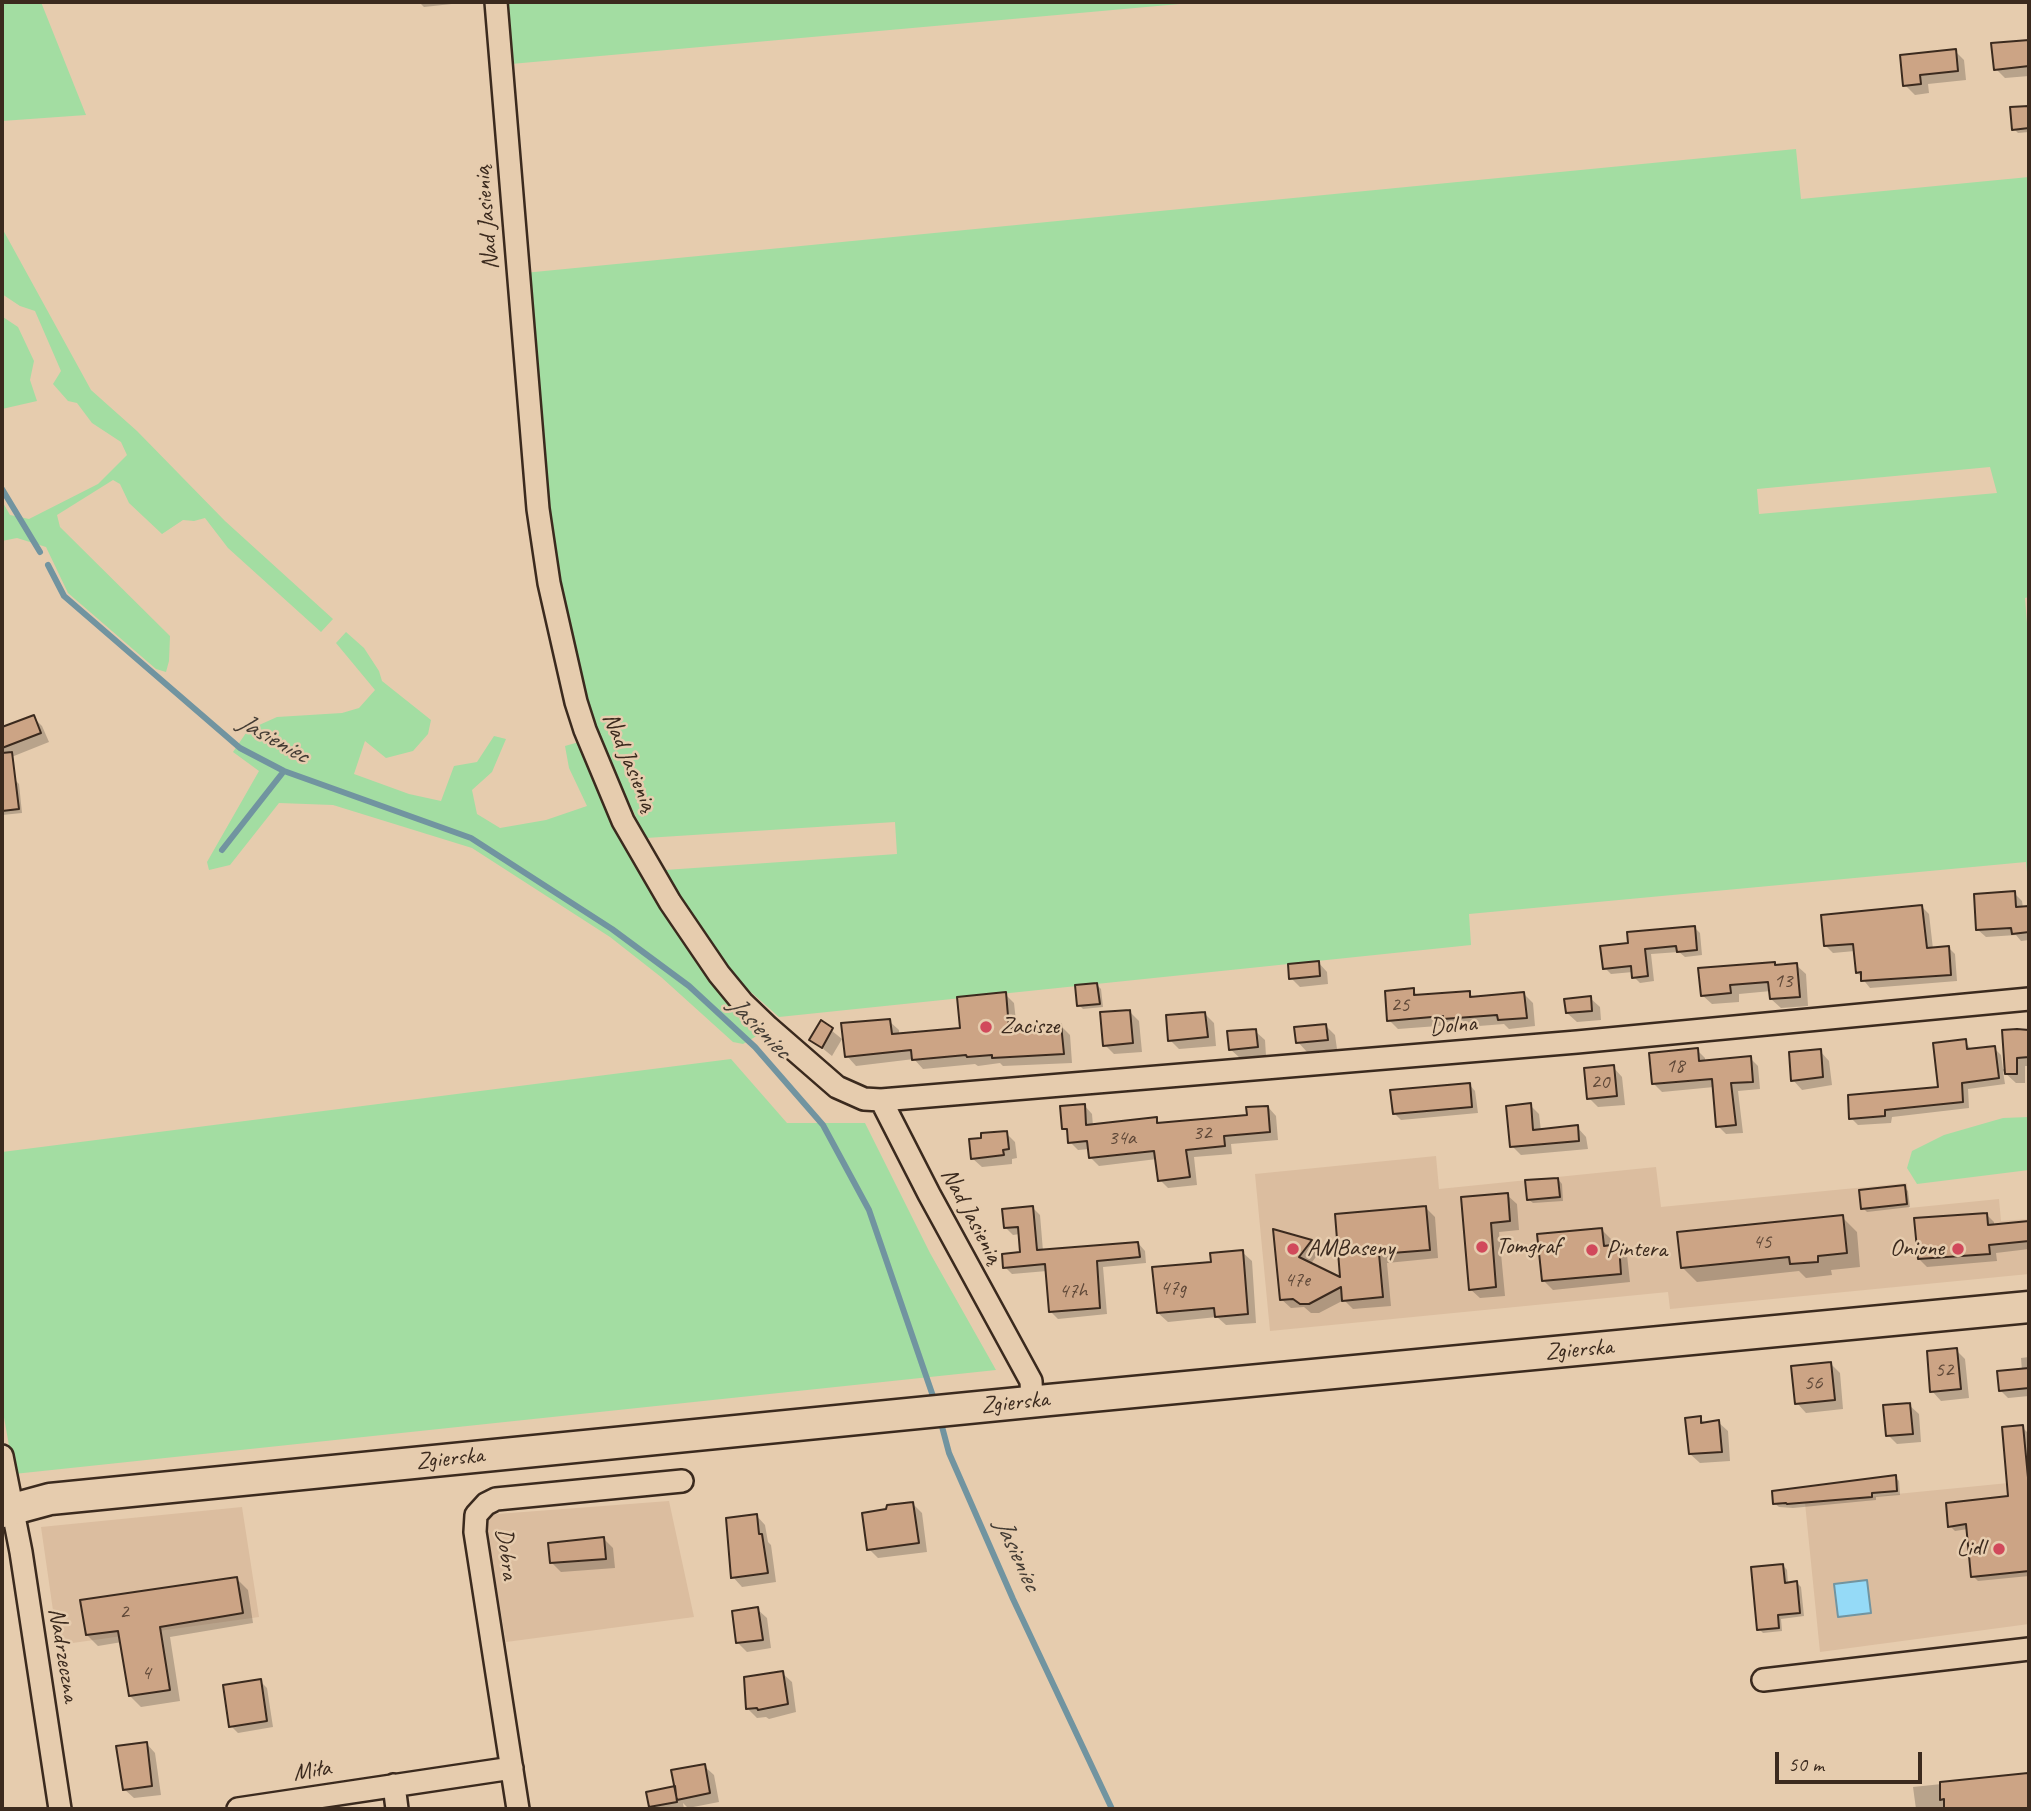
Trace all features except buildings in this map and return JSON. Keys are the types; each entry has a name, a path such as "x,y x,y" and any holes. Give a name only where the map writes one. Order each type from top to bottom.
{"main road":[{"name":"Zgierska","path":"8,1510 50,1499 1032,1401 2029,1307"}],"street":[{"name":"Nad Jasienią","path":"496,2 538,509 549,583 585,730 623,821 670,902 719,974 742,1002 768,1027 837,1087 864,1098 881,1100 1031,1381 1032,1401"},
{"name":"Dolna","path":"881,1100 1563,1043 2029,999"},
{"name":"Nadrzeczna","path":"2,1456 8,1510 60,1809"},
{"name":"Dobra","path":"518,1809 475,1532 476,1515 486,1504 496,1499 682,1481"},
{"path":"1763,1679 2029,1649"},
{"name":"Miła","path":"238,1809 512,1768"},
{"path":"394,1785 397,1809"}],"shaded area":[{"path":"1436,1156 1439,1189 1656,1167 1661,1207 1907,1183 1909,1208 1999,1199 2001,1221 2029,1219 2029,1274 1670,1309 1668,1292 1270,1331 1255,1174"},
{"path":"2029,1481 2029,1624 1820,1652 1805,1503"},
{"path":"669,1501 694,1617 506,1642 484,1515"},
{"path":"242,1507 259,1617 58,1645 41,1527"}],"green space":[{"path":"2,2 41,2 86,115 2,121"},
{"path":"505,2 1202,2 511,64"},
{"path":"1796,149 1801,199 2029,177 2029,597 2025,598 2029,649 2029,892 2026,862 1469,914 1471,945 779,1017 726,970 665,870 897,854 895,822 646,838 594,729 569,628 546,516 524,273","holes":["1990,467 1997,493 1759,514 1757,489"]},
{"path":"2,228 91,390 137,431 225,521 333,619 321,632 228,548 205,518 183,520 162,534 129,503 120,484 113,480 57,515 60,527 170,636 166,672 156,669 68,593 46,547 17,538 2,541 2,501 10,515 29,519 98,484 127,455 121,442 92,423 77,403 68,401 53,384 61,371 35,311 20,306 2,294"},
{"path":"3,317 18,327 34,361 30,380 37,401 2,409"},
{"path":"346,632 364,648 379,671 382,681 431,720 428,734 413,751 386,758 365,741 354,774 409,794 441,801 454,766 477,762 494,736 506,739 492,772 472,790 477,814 500,828 546,820 587,806 569,768 565,746 579,742 692,950 714,985 738,1014 760,1034 743,1044 733,1042 661,977 610,937 472,848 333,805 279,803 230,865 209,870 207,862 259,771 233,752 248,730 277,717 342,713 359,708 375,690 336,643"},
{"path":"731,1059 787,1123 865,1123 930,1253 996,1370 14,1474 2,1406 2,1152"},
{"path":"2029,1117 2029,1170 1917,1184 1907,1168 1912,1151 1944,1135 2003,1118"}],"water":[{"path":"1867,1580 1871,1613 1838,1617 1834,1584"}],"waterway":[{"name":"Jasieniec","path":"2,489 40,552"},
{"name":"Jasieniec","path":"48,565 64,596 240,748 284,771 471,838 612,929 689,986 755,1047 823,1125 869,1210 935,1402"},
{"path":"222,850 284,771"},
{"name":"Jasieniec","path":"940,1419 949,1453 1013,1599 1112,1809"}],"place":[{"name":"Zacisze","path":"986,1027"},
{"name":"Tomgraf","path":"1482,1247"},
{"name":"AMBaseny","path":"1293,1249"},
{"name":"Onione","path":"1958,1249"},
{"name":"Pintera","path":"1592,1250"},
{"name":"Lidl","path":"1999,1549"}]}
